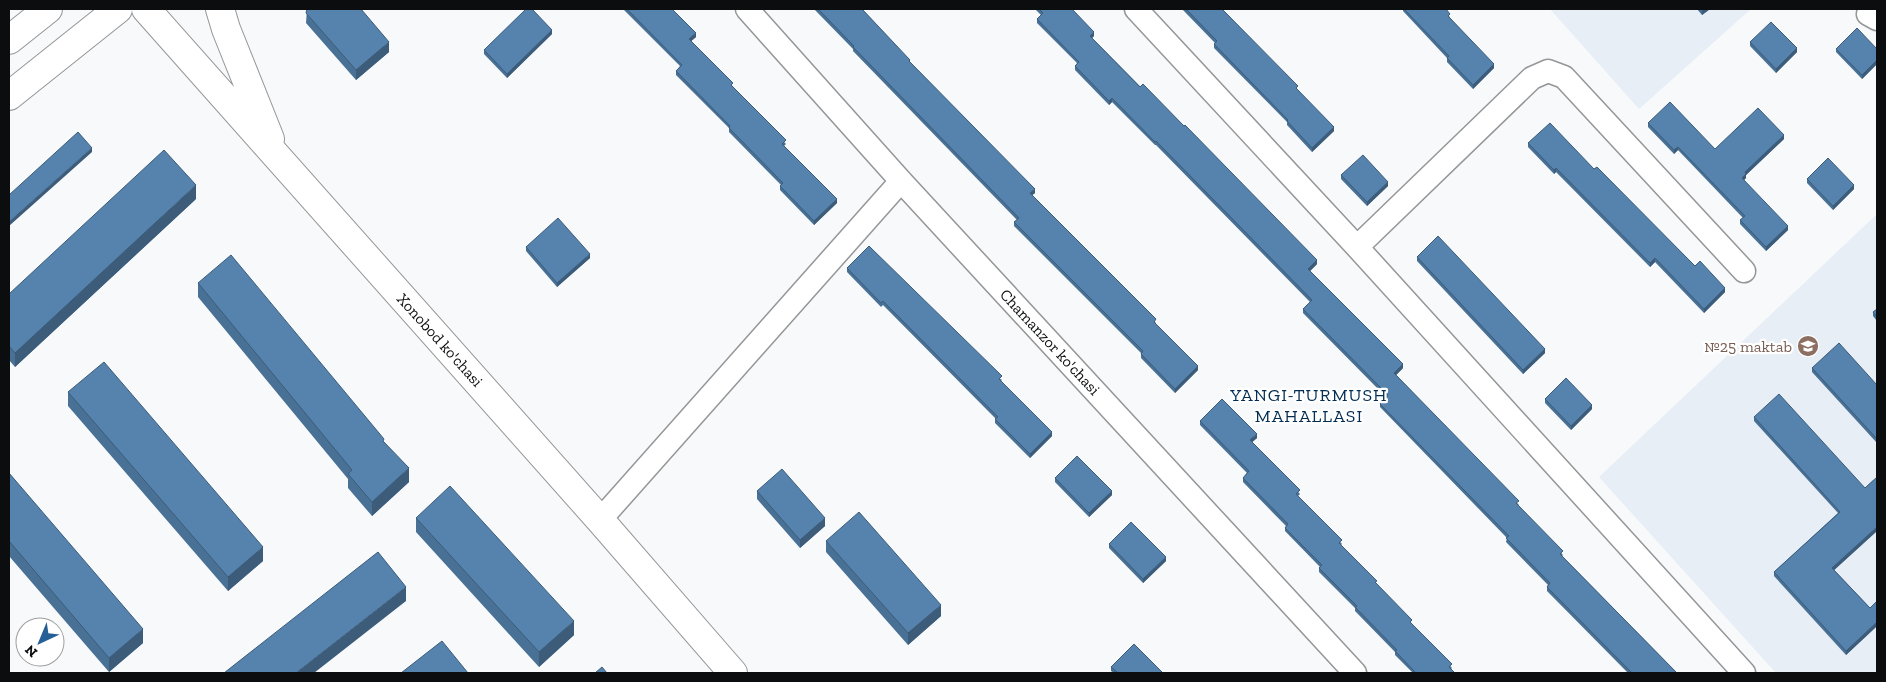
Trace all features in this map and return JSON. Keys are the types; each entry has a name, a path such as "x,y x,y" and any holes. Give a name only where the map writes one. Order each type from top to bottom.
{"main road":[{"path":"9,40 48,9"},
{"path":"9,96 118,9"},
{"name":"Xonobod ko'chasi","path":"146,9 600,520 733,673"},
{"path":"220,9 226,29 277,156"}],"street":[{"name":"Chamanzor ko'chasi","path":"747,9 901,180 1355,673"},
{"path":"1136,9 1357,246 1744,673"},
{"path":"1357,246 1532,78 1548,71 1564,77 1744,271"},
{"path":"600,520 901,180"}],"shaded area":[{"path":"1550,9 1751,9 1639,109"},
{"name":"№25 maktab","path":"1877,214 1877,673 1776,673 1599,477"}],"building":[{"path":"307,9 361,9 389,42 356,70 306,13"},
{"path":"526,9 532,9 552,30 507,74 484,50"},
{"path":"627,9 672,9 696,33 689,39 733,83 731,85 786,140 782,144 837,199 814,221 780,186 783,183 676,71 682,65"},
{"path":"818,9 862,9 909,61 1035,189 1030,193 1156,319 1154,322 1198,366 1175,389 1141,354 1143,351 1014,222 1019,218"},
{"path":"1039,9 1072,9 1094,32 1090,36 1140,87 1143,84 1185,125 1317,260 1308,269 1403,364 1394,373 1519,501 1516,503 1563,551 1560,554 1677,673 1632,673 1547,587 1550,583 1506,538 1509,536 1380,404 1388,395 1303,309 1312,300 1156,141 1112,98 1109,101 1075,66 1079,62 1037,19 1043,13"},
{"path":"1186,9 1222,9 1298,86 1296,88 1334,127 1312,148 1288,120 1214,44 1217,41"},
{"path":"1404,9 1446,9 1450,14 1448,16 1494,64 1473,85 1447,58 1449,56"},
{"path":"1771,22 1797,48 1776,69 1750,42"},
{"path":"1857,28 1877,49 1877,60 1862,75 1836,49"},
{"path":"1670,102 1715,149 1758,108 1784,135 1745,172 1746,174 1742,178 1788,226 1766,247 1740,220 1745,216 1678,147 1674,150 1648,123"},
{"path":"1550,123 1594,169 1597,167 1695,266 1700,261 1725,288 1704,309 1655,258 1650,263 1556,168 1554,170 1528,143"},
{"path":"78,132 92,148 9,222 9,195"},
{"path":"164,150 196,185 15,353 9,346 9,294"},
{"path":"1363,155 1388,182 1367,202 1341,175"},
{"path":"1828,158 1854,185 1833,206 1807,179"},
{"path":"558,218 590,254 557,283 526,247"},
{"path":"1438,236 1545,349 1523,370 1417,257"},
{"path":"869,246 1002,376 999,379 1052,432 1030,454 995,419 998,417 883,301 881,303 847,268"},
{"path":"231,255 384,439 383,441 409,468 372,502 348,474 352,470 198,283"},
{"path":"1877,309 1877,317 1873,312"},
{"path":"1839,343 1877,385 1877,439 1812,368"},
{"path":"104,362 263,547 228,577 68,392"},
{"path":"1566,378 1592,405 1571,426 1545,399"},
{"path":"1779,394 1865,488 1877,477 1877,527 1832,568 1870,608 1877,601 1877,624 1846,651 1774,572 1840,512 1754,417"},
{"path":"1222,399 1257,434 1250,440 1300,490 1296,494 1342,540 1339,543 1377,581 1375,582 1412,620 1410,622 1452,664 1449,667 1455,673 1416,673 1395,651 1397,650 1355,607 1357,606 1319,568 1322,565 1285,528 1288,524 1243,478 1249,471 1200,421"},
{"path":"1077,456 1112,491 1089,513 1055,478"},
{"path":"782,469 825,518 800,540 757,491"},
{"path":"9,473 143,629 109,658 9,541"},
{"path":"450,486 574,621 539,652 416,518"},
{"path":"859,512 941,605 908,633 826,541"},
{"path":"1131,522 1166,557 1143,579 1109,544"},
{"path":"378,552 406,587 296,673 224,673"},
{"path":"442,641 468,673 401,673"},
{"path":"1134,644 1163,673 1118,673 1111,667"},
{"path":"602,667 607,673 595,673"}],"place":[{"name":"№25 maktab","path":"1808,346"}],"district":[{"name":"YANGI-TURMUSH MAHALLASI","path":"1309,405"}]}
